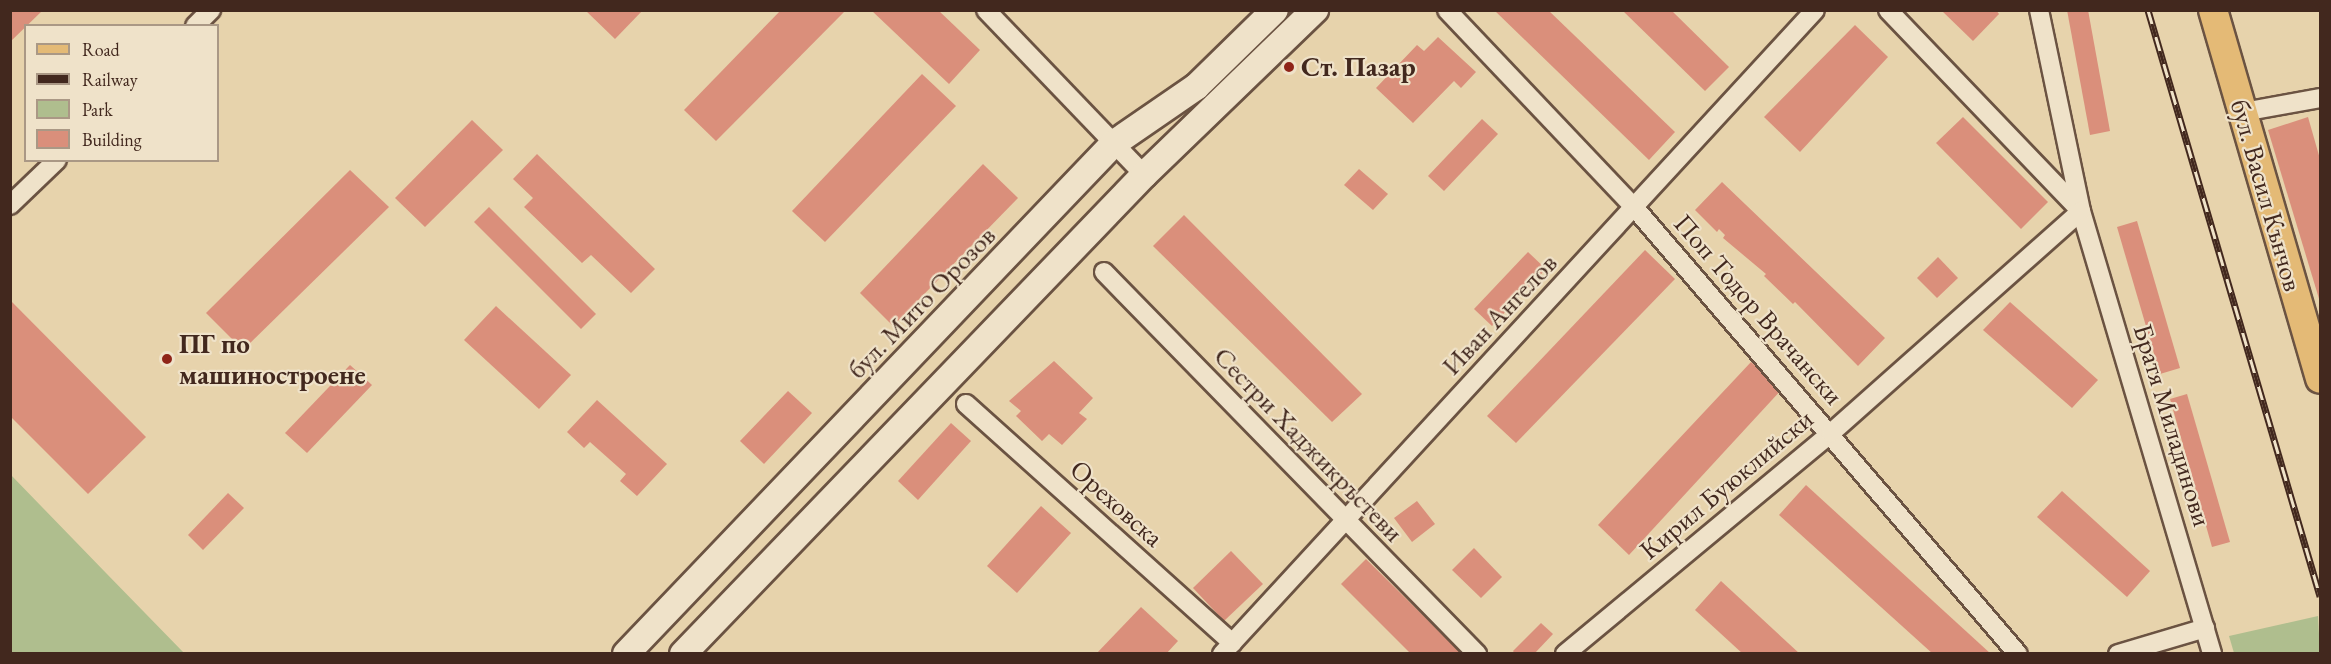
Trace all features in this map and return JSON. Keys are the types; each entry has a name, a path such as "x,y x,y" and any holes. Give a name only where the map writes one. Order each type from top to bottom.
{"main road":[{"name":"бул. Мито Орозов","path":"626,654 1113,144 1196,87 1275,10"},
{"path":"689,652 1143,175 1315,10"},
{"name":"бул. Васил Кънчов","path":"2213,10 2320,379"}],"street":[{"path":"197,24 211,10"},
{"path":"986,10 1143,175"},
{"name":"Поп Тодор Врачански","path":"1447,10 1634,207 1831,433 2018,654"},
{"name":"Иван Ангелов","path":"1227,648 1815,10"},
{"name":"Братя Миладинови","path":"1888,10 2081,211"},
{"name":"Братя Миладинови","path":"2039,10 2081,211 2212,654"},
{"path":"2243,111 2320,98"},
{"path":"10,205 55,162"},
{"name":"Кирил Буюклийски","path":"1565,654 1831,433 2081,211"},
{"name":"Сестри Хаджикръстеви","path":"1104,272 1477,654"},
{"name":"Ореховска","path":"966,404 1227,648"},
{"path":"2118,654 2205,628"}],"green space":[{"path":"10,474 106,573 184,653 11,653"},
{"path":"2318,616 2320,653 2234,653 2229,636"}],"building":[{"path":"10,10 43,10 29,24 24,24 24,28 10,42"},
{"path":"585,10 643,10 615,39"},
{"path":"781,10 846,10 716,141 684,110"},
{"path":"871,10 938,10 980,50 949,84"},
{"path":"1494,10 1548,10 1675,132 1649,160"},
{"path":"1622,10 1671,10 1729,67 1705,91"},
{"path":"1941,10 1996,10 1999,14 1973,41"},
{"path":"2067,10 2088,10 2110,131 2090,135"},
{"path":"1855,25 1888,57 1800,152 1764,117"},
{"path":"1438,37 1476,72 1461,88 1454,81 1413,123 1376,88 1417,45 1424,51"},
{"path":"922,74 956,106 825,242 792,211"},
{"path":"1963,117 2048,202 2021,229 1936,143"},
{"path":"2308,117 2320,159 2320,302 2268,130"},
{"path":"1482,119 1498,134 1444,191 1428,176"},
{"path":"472,120 503,150 425,227 395,198"},
{"path":"537,154 655,269 631,293 591,255 582,263 524,207 533,198 513,179"},
{"path":"983,164 1018,198 893,326 860,293"},
{"path":"1359,169 1388,194 1373,210 1344,185"},
{"path":"350,170 389,207 243,350 206,313"},
{"path":"1722,182 1885,338 1858,366 1795,302 1793,304 1764,276 1766,274 1723,238 1725,235 1719,229 1717,232 1695,210"},
{"path":"489,207 596,314 581,329 474,222"},
{"path":"1184,215 1362,394 1332,422 1153,246"},
{"path":"2137,221 2180,368 2160,374 2117,227"},
{"path":"1645,250 1675,279 1516,443 1487,416"},
{"path":"1528,252 1546,269 1492,326 1474,309"},
{"path":"1938,257 1958,278 1937,298 1917,278"},
{"path":"10,300 146,437 88,494 10,416"},
{"path":"2010,302 2098,380 2072,408 1983,330"},
{"path":"496,306 571,375 539,409 464,340"},
{"path":"1054,361 1093,398 1079,413 1087,419 1062,445 1049,434 1042,441 1016,416 1021,411 1009,401"},
{"path":"1751,362 1782,389 1629,555 1598,525"},
{"path":"350,365 372,385 307,453 285,433"},
{"path":"788,391 812,413 764,464 740,441"},
{"path":"2187,394 2230,542 2212,547 2170,399"},
{"path":"597,400 667,464 637,496 620,481 626,474 590,442 584,448 567,432"},
{"path":"951,423 971,441 918,500 898,481"},
{"path":"1806,485 1991,654 1933,654 1779,515"},
{"path":"2062,491 2150,571 2127,597 2037,517"},
{"path":"228,493 244,508 203,550 188,535"},
{"path":"1417,501 1435,524 1412,542 1394,518"},
{"path":"1041,506 1071,533 1017,593 987,566"},
{"path":"1474,548 1502,577 1481,598 1452,570"},
{"path":"1231,551 1263,584 1224,621 1193,588"},
{"path":"1366,559 1462,654 1411,654 1341,584"},
{"path":"1721,581 1800,654 1743,654 1695,610"},
{"path":"1141,607 1178,641 1166,654 1096,654"},
{"path":"1541,623 1553,634 1534,654 1515,654 1513,651"}],"railway":[{"path":"2148,10 2320,596"}],"place":[{"name":"Ст. Пазар","path":"1289,67"},
{"name":"ПГ по машиностроене","path":"167,359"}]}
